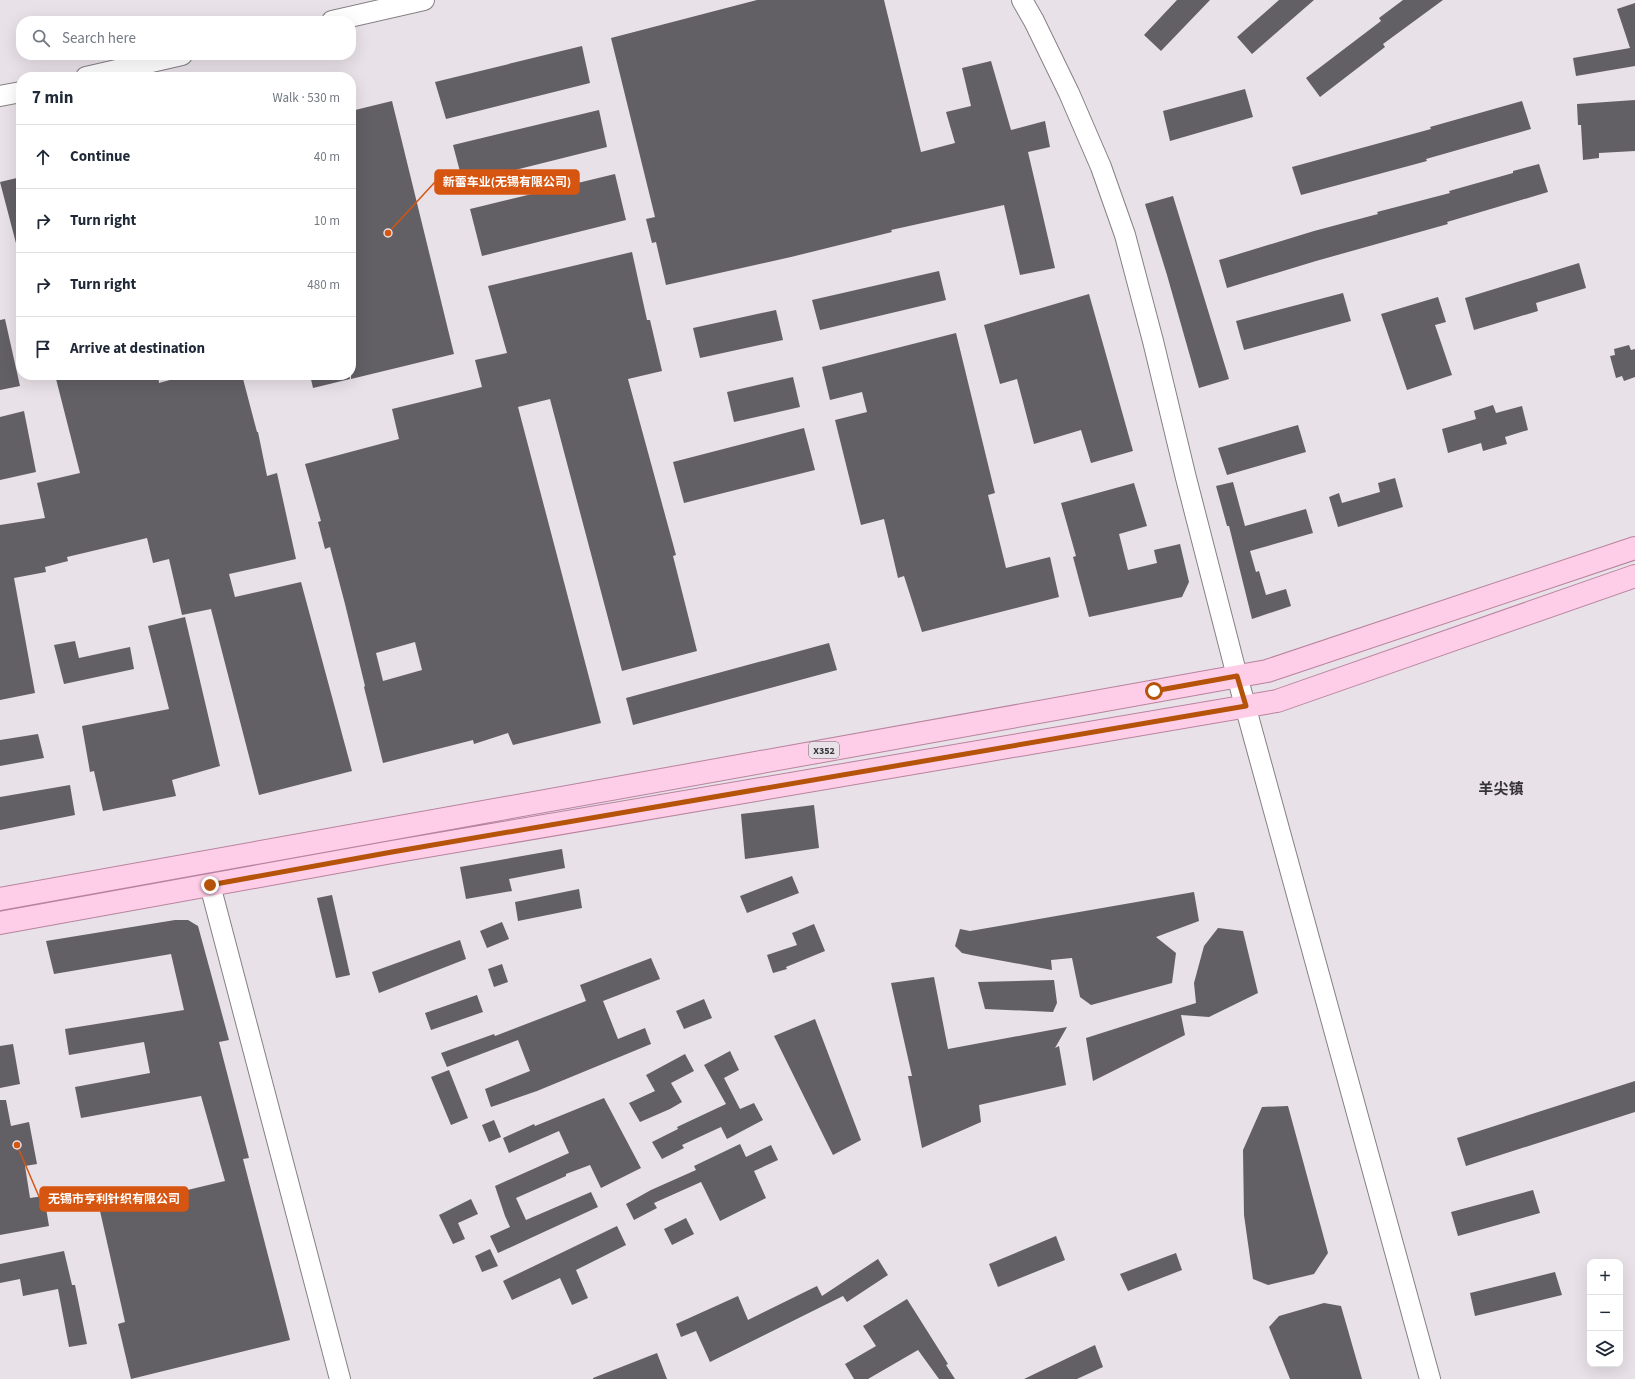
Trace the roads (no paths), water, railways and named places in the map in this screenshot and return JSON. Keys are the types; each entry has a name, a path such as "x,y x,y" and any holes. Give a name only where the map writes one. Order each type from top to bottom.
{"main road":[{"name":"X352","path":"0,898 1267,671 1635,548"},
{"path":"0,923 392,852 1277,701 1635,576"}],"street":[{"path":"354,16 424,0"},
{"path":"1022,0 1034,21 1069,93 1101,168 1125,235 1154,342 1186,478 1237,676 1430,1379"},
{"path":"108,72 160,60"},
{"path":"0,96 16,93"},
{"path":"210,885 340,1379"}],"place":[{"name":"新蕾车业(无锡有限公司)","path":"388,233"},
{"name":"无锡市亨利针织有限公司","path":"17,1145"}],"district":[{"name":"羊尖镇","path":"1501,789"}]}
